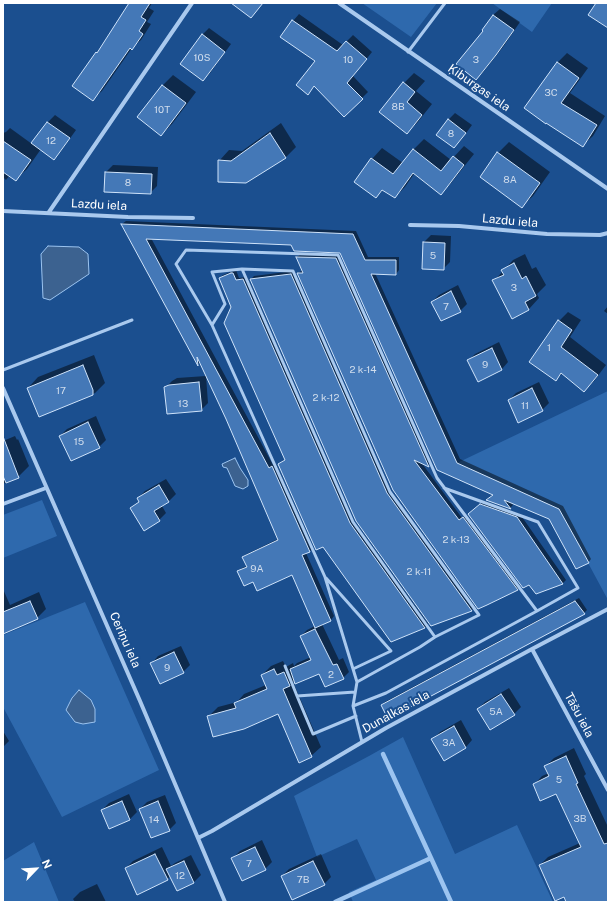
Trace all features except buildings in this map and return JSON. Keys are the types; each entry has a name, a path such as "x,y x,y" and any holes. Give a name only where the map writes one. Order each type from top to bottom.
{"street":[{"path":"49,212 192,3"},
{"name":"Ķiburgas iela","path":"339,3 608,189"},
{"name":"Lazdu iela","path":"3,210 128,217 193,218"},
{"name":"Lazdu iela","path":"410,225 460,226 547,234 600,235 608,233"},
{"name":"Ceriņu iela","path":"3,388 140,701 225,902"},
{"path":"3,504 46,488"},
{"name":"Dunalkas iela","path":"198,838 362,742 608,609"},
{"name":"Tāšu iela","path":"532,649 608,790"}],"lane":[{"path":"408,52 445,3"},
{"path":"362,742 353,706 357,682 325,577 212,325 176,264 186,250 338,256 437,478 537,611"},
{"path":"242,269 353,522 435,636"},
{"path":"212,325 225,304 212,272 242,269 293,271 390,492 479,615 435,636 420,647 357,682"},
{"path":"3,370 132,320"},
{"path":"353,706 386,693 578,588 538,522 444,488"},
{"path":"325,577 391,651 353,669"},
{"path":"285,666 313,734 356,716"},
{"path":"297,696 355,692"}],"shaded area":[{"path":"362,3 437,3 411,37"},
{"path":"492,3 552,3 532,32"},
{"path":"48,246 79,247 88,254 89,274 50,300 43,298 41,254"},
{"path":"608,391 608,600 559,509 457,463"},
{"path":"235,458 248,480 248,486 243,489 235,486 227,468 223,467 222,464"},
{"path":"42,500 57,536 3,558 3,515"},
{"path":"85,602 159,770 62,817 3,707 3,635"},
{"path":"79,690 91,700 95,709 95,722 83,724 75,722 66,710 72,698"},
{"path":"403,737 455,854 517,825 553,902 353,902 349,892 376,880 357,839 317,857 294,796"},
{"path":"34,842 59,902 3,902 3,861"}],"waterway":[{"path":"383,754 431,858"},
{"path":"335,902 431,858 451,902"}]}
